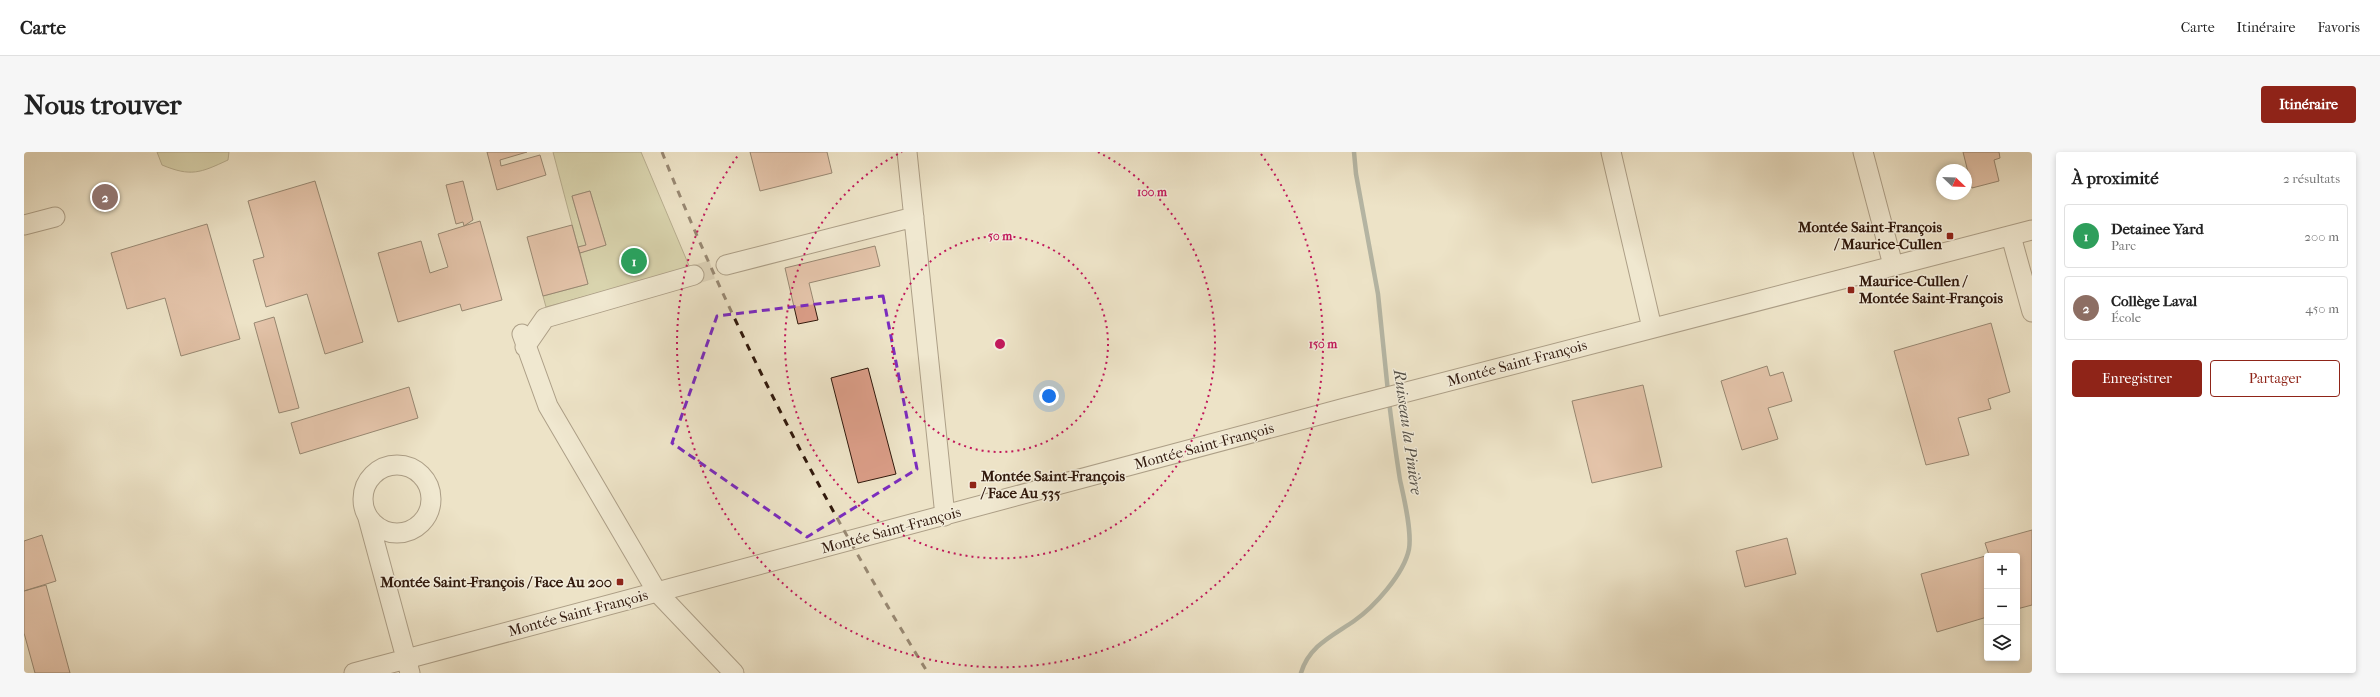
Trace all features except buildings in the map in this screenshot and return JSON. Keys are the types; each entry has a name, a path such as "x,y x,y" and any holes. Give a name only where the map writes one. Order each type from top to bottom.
{"street":[{"path":"908,152 945,516"},
{"path":"1611,152 1652,328"},
{"path":"1863,152 1893,265"},
{"path":"24,225 55,217"},
{"path":"726,265 914,217"},
{"name":"Montée Saint-François","path":"354,673 408,666 657,592 1357,405 2032,230"},
{"path":"2011,236 2032,312"},
{"path":"694,275 544,318 524,340 548,406 657,592 734,673"},
{"path":"368,518 408,666"}],"highlighted area":[{"path":"883,296 917,469 807,537 672,443 717,316"}],"green space":[{"path":"157,152 229,152 228,160 210,168 195,172 188,172 172,169 162,165"},
{"path":"553,152 641,152 690,268 546,307 543,296 588,284 580,253 606,245 590,191 572,196 586,245 578,247"}],"waterway":[{"name":"Ruisseau la Pinière","path":"1354,152 1356,174 1378,294 1388,392"},
{"name":"Ruisseau la Pinière","path":"1301,673 1310,656 1322,642 1362,615 1379,599 1395,579 1406,559 1410,542 1409,524 1400,480 1389,401"}],"tunnel":[{"path":"694,275 726,265"}],"railway":[{"path":"662,152 719,286 784,418 854,548 928,673"}],"place":[{"name":"Collège Laval","path":"105,197"},
{"name":"Montée Saint-François / Maurice-Cullen","path":"1950,236"},
{"name":"Detainee Yard","path":"634,261"},
{"name":"Maurice-Cullen / Montée Saint-François","path":"1851,290"},
{"name":"Montée Saint-François / Face Au 535","path":"973,485"},
{"name":"Montée Saint-François / Face Au 200","path":"620,582"}]}
